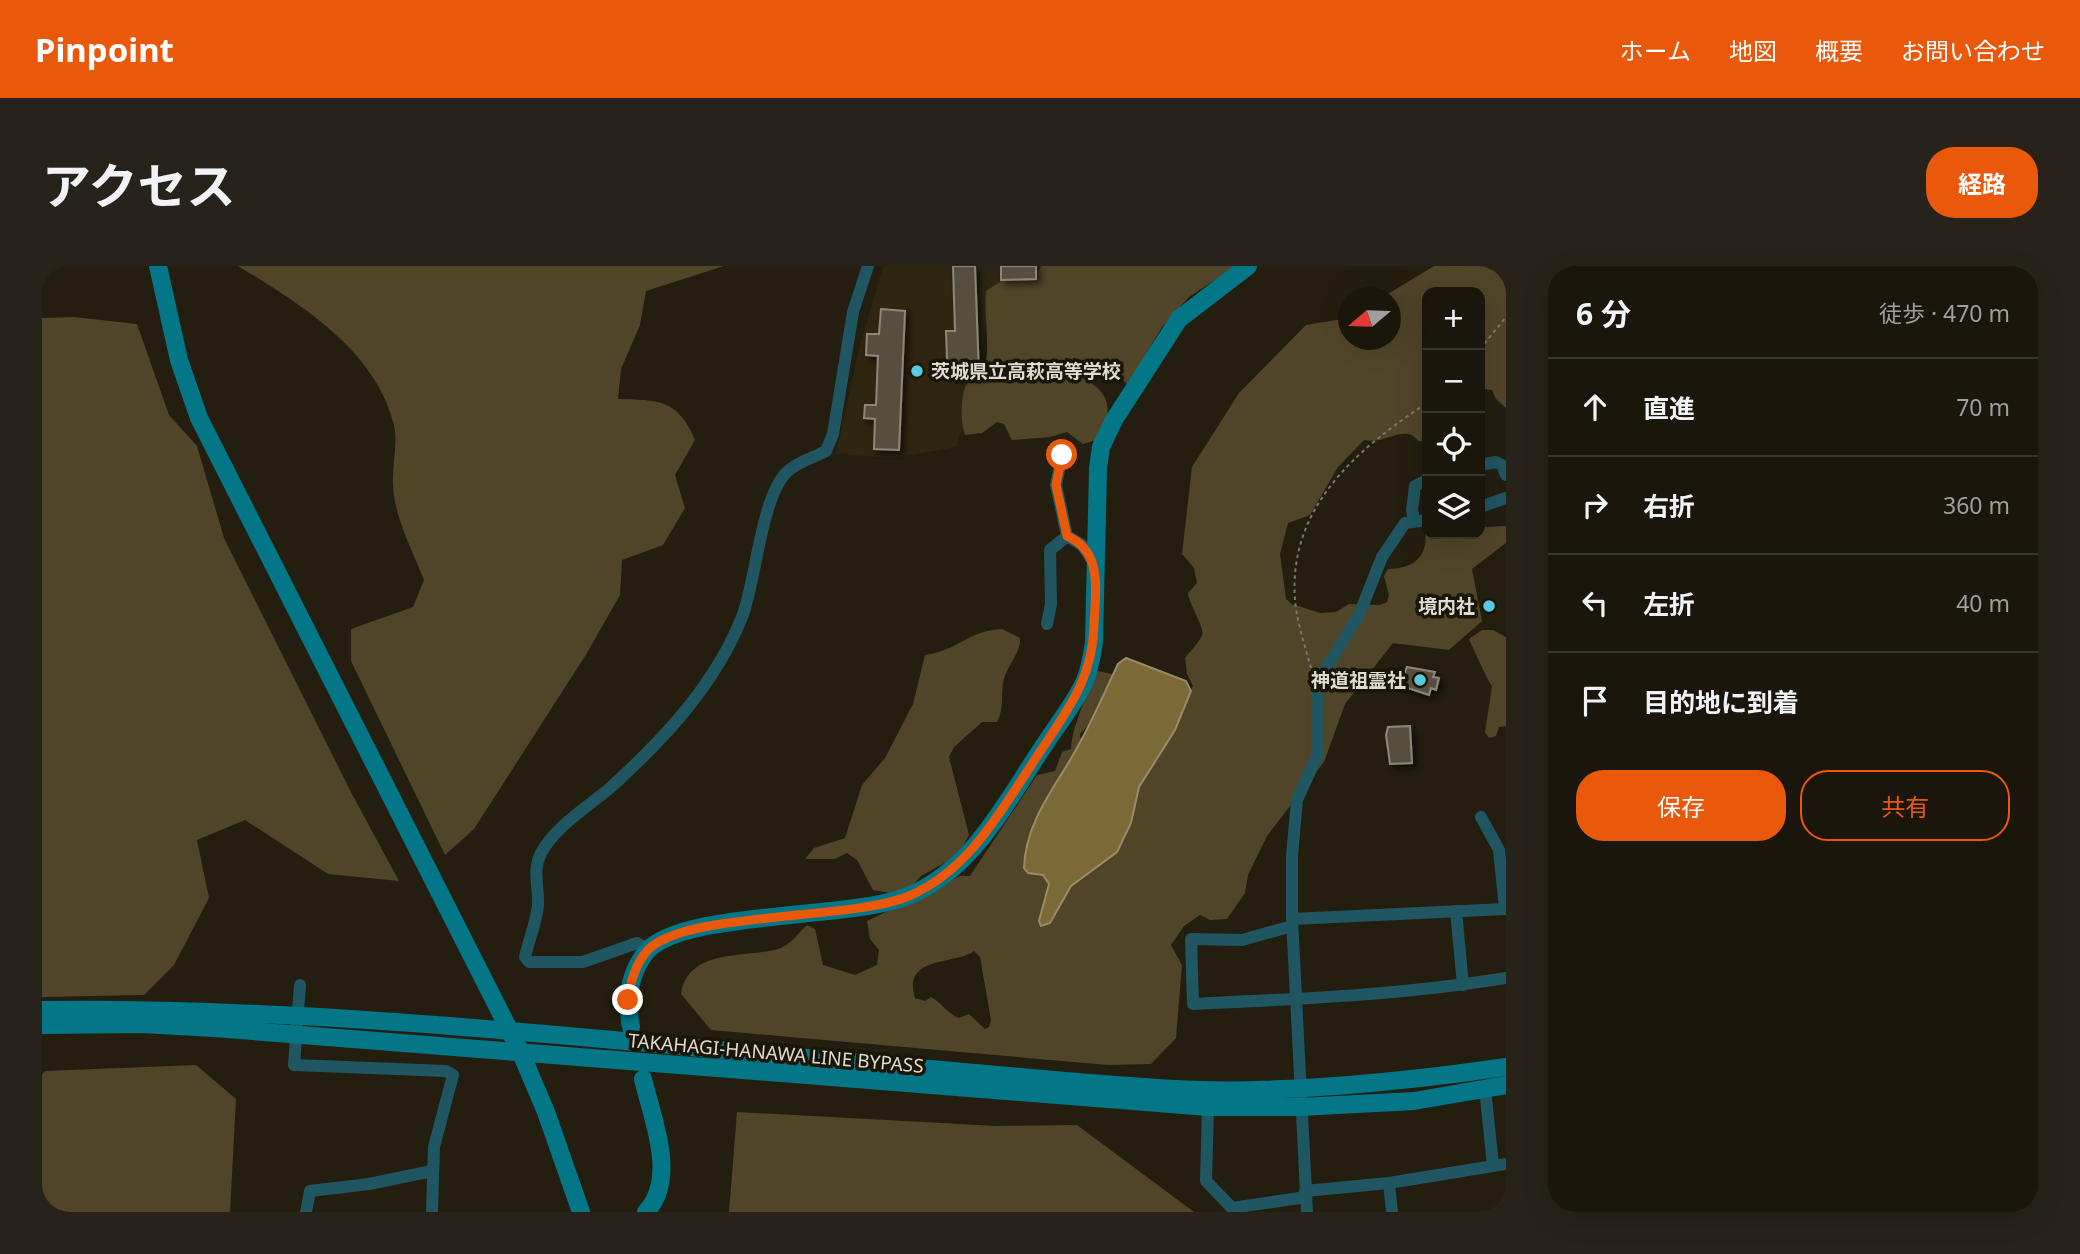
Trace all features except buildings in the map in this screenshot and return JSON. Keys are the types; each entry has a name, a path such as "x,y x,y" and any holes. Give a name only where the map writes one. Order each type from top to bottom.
{"main road":[{"path":"158,266 179,359 209,439 521,1053 547,1112 581,1212"},
{"path":"631,1027 630,986 648,950 680,933 701,928 880,905 909,896 952,869 988,830 1084,683 1094,642 1098,468 1101,447 1114,420 1179,319 1248,266"},
{"name":"TAKAHAGI-HANAWA LINE BYPASS","path":"42,1010 510,1031 932,1078"},
{"name":"TAKAHAGI-HANAWA LINE BYPASS","path":"42,1025 142,1016 521,1053 1099,1091 1208,1107 1300,1107 1414,1101 1506,1085"},
{"name":"TAKAHAGI-HANAWA LINE BYPASS","path":"1099,1091 1243,1090 1410,1081 1506,1067"},
{"path":"643,1079 661,1161 662,1179 655,1200 646,1212"}],"street":[{"path":"648,950 637,943 583,962 529,962 525,957 536,921 538,902 535,872 539,857 550,838 634,766 700,694 717,669 743,615 775,493 788,471 826,451 833,433 853,312 868,266"},
{"path":"1062,455 1056,485 1067,536 1082,545 1096,567"},
{"path":"1485,464 1496,462 1502,465 1506,475"},
{"path":"1421,520 1412,510 1415,486 1422,482"},
{"path":"1485,505 1506,498"},
{"path":"1307,1212 1292,923 1292,856 1297,800 1317,756 1317,684 1359,615 1386,551 1405,523 1421,520"},
{"path":"1047,624 1051,604 1049,550 1067,536"},
{"path":"1481,817 1499,850 1506,909 1292,923 1242,940 1191,939 1193,1004 1296,999 1463,985 1506,978"},
{"path":"1455,911 1463,985"},
{"path":"300,987 294,1065 446,1071 453,1075 440,1120 432,1171 432,1212"},
{"path":"1208,1107 1206,1181 1232,1208 1306,1194 1500,1165 1485,1089"},
{"path":"306,1212 310,1191 369,1184 432,1171"},
{"path":"1390,1183 1392,1212"}],"path":[{"path":"42,279 46,266"},
{"path":"1485,343 1506,317"},
{"path":"1317,684 1295,599 1295,569 1302,533 1352,458 1385,431 1422,406"}],"shaded area":[{"path":"238,266 724,266 646,291 640,325 621,369 618,399 645,400 674,409 695,440 675,475 685,508 663,545 622,560 620,595 587,653 474,829 445,855 351,661 351,629 413,607 424,580 404,533 394,496 395,432 385,398 353,351 332,331 286,296"},
{"name":"茨城県立高萩高等学校","path":"883,266 1041,266 1032,286 987,322 975,392 956,447 894,458 836,454 859,349"},
{"path":"1041,266 1236,266 1189,297 1162,327 1128,385 1112,369 1094,378 1092,384 1104,396 1108,409 1100,439 1083,444 1067,432 1050,437 1012,440 1004,424 997,422 982,433 965,435 962,399 966,385 986,358 986,291 1006,278 1037,274"},
{"path":"1434,266 1506,266 1506,408 1496,399 1492,390 1485,389 1485,287 1422,287 1422,441 1407,434 1380,440 1364,440 1338,467 1310,515 1288,523 1280,554 1286,599 1292,604 1320,613 1336,612 1349,604 1380,605 1387,602 1389,595 1384,576 1388,569 1412,564 1422,554 1426,539 1485,539 1485,526 1506,526 1506,543 1472,569 1482,621 1449,650 1393,643 1345,704 1324,762 1267,836 1248,875 1245,893 1227,919 1210,920 1200,915 1184,926 1171,945 1182,965 1176,1038 1151,1064 1108,1065 711,1030 681,994 686,979 694,969 706,962 778,949 790,942 807,925 815,929 823,965 855,975 877,965 879,950 870,939 867,921 960,876 970,876 1037,775 1055,771 1062,752 1071,749 1074,729 1092,675 1098,671 1112,674 1106,707 1080,734 1081,742 1189,693 1193,686 1187,674 1185,658 1202,635 1188,593 1197,583 1194,568 1182,554 1192,467 1239,393 1306,325 1338,320 1338,350 1401,350 1399,287","holes":["974,951 980,957 991,1020 989,1027 985,1029 969,1014 959,1018 931,997 925,1001 915,998 913,984 916,974 933,964"]},
{"path":"74,317 137,324 169,415 197,446 224,538 353,796 399,881 328,874 245,820 197,840 209,898 174,965 144,995 42,997 42,318"},
{"path":"1002,629 1020,638 1020,643 1004,679 1002,706 997,722 982,722 954,747 949,757 969,835 957,856 921,876 911,887 890,893 873,890 857,860 847,853 835,859 805,859 814,848 845,838 862,785 885,758 913,704 925,655 947,649 980,633"},
{"path":"1482,630 1493,630 1506,637 1506,726 1499,727 1496,736 1489,738 1485,732 1492,686 1469,639"},
{"path":"1126,658 1186,681 1191,691 1175,730 1139,787 1131,823 1117,852 1071,886 1050,923 1041,926 1039,921 1049,884 1043,875 1028,873 1024,868 1028,841 1043,804 1079,745 1118,664"},
{"path":"196,1065 236,1099 230,1212 42,1212 42,1075 45,1071"},
{"path":"737,1112 997,1126 1077,1125 1194,1212 729,1212"}],"place":[{"name":"茨城県立高萩高等学校","path":"917,371"},
{"name":"境内社","path":"1489,606"},
{"name":"神道祖霊社","path":"1420,680"}],"route":[{"path":"628,1000 636,969 648,950 665,939 701,928 880,905 909,896 952,869 988,830 1073,701 1090,666 1094,642 1096,567 1082,545 1067,536 1062,520 1056,485 1062,455"}]}
